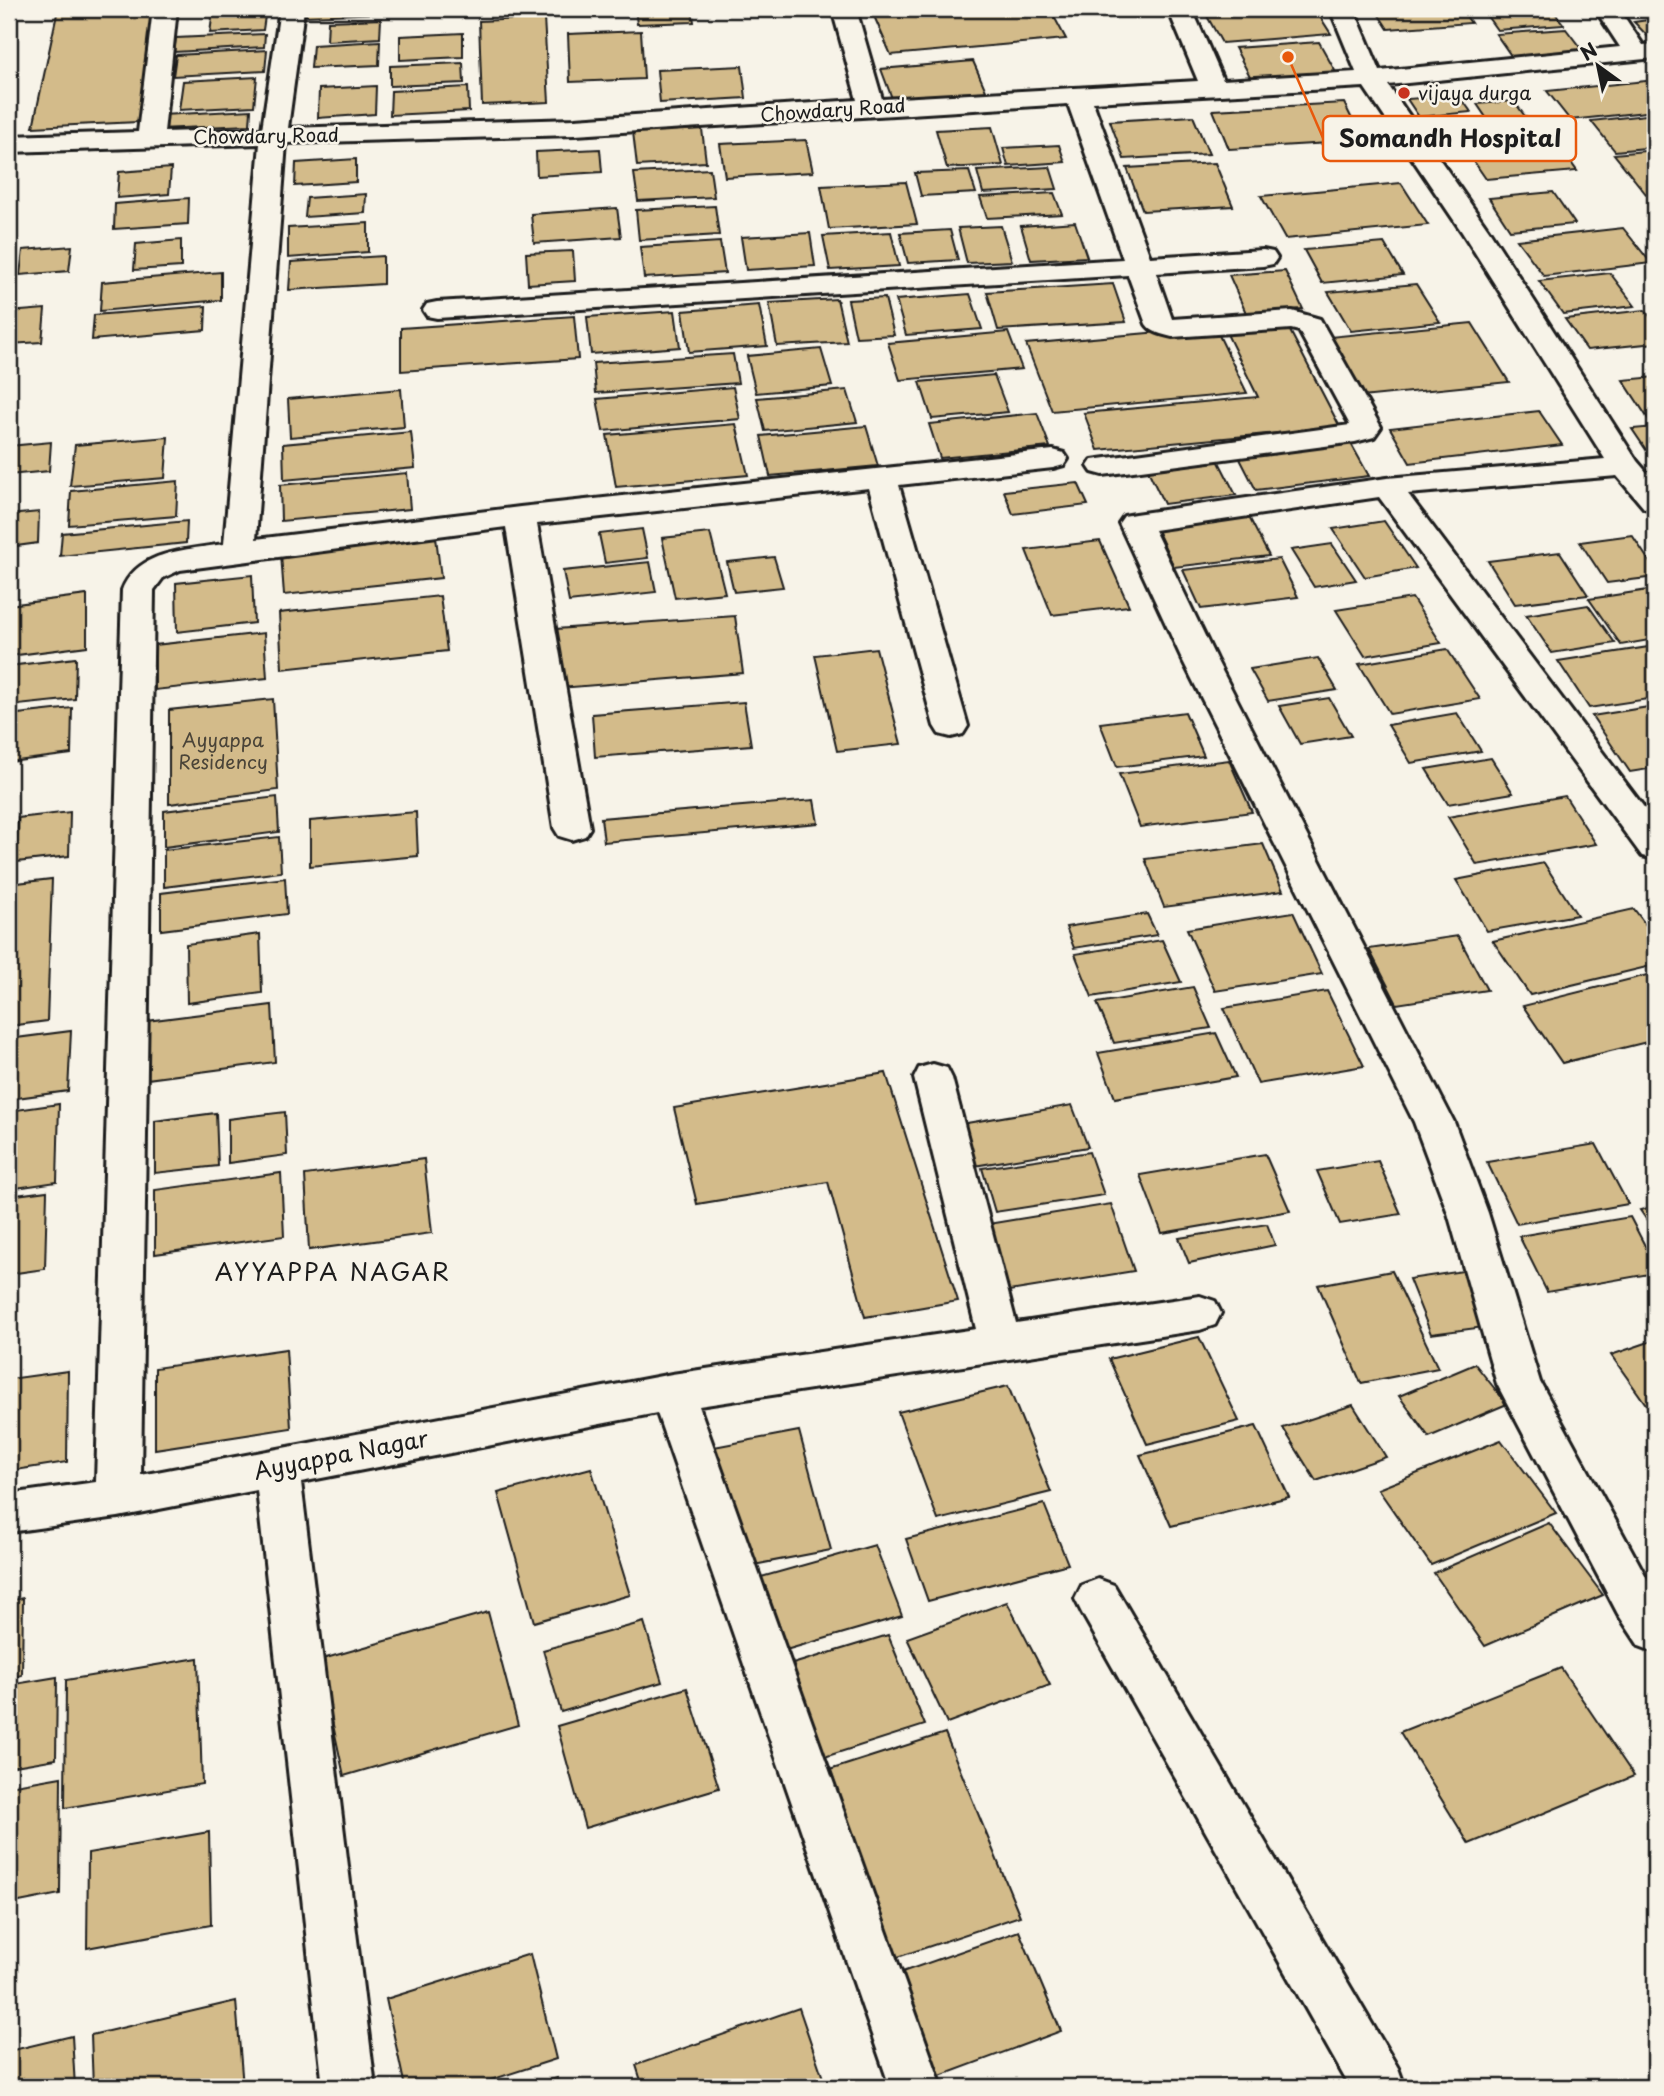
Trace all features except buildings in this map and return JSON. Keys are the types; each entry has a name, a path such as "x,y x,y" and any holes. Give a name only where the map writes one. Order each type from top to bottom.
{"street":[{"path":"150,139 165,9"},
{"path":"239,551 274,136 292,9"},
{"path":"845,9 872,107"},
{"path":"1180,9 1214,88"},
{"path":"1342,9 1371,79 1476,232 1625,466 1655,501"},
{"path":"1607,9 1646,52"},
{"name":"Chowdary Road","path":"9,145 575,127 1371,79 1646,52"},
{"path":"1078,95 1157,316 1164,327 1292,320 1310,325 1366,427 1355,433 1103,466"},
{"path":"437,310 1263,258"},
{"path":"118,1498 138,590 142,580 152,571 172,562 239,551 520,516 1052,459"},
{"path":"1625,466 1387,487 1135,523 1199,659 1434,1122 1468,1213 1519,1384 1634,1600 1655,1631"},
{"path":"882,478 951,726"},
{"path":"1387,487 1655,847"},
{"path":"520,516 572,828"},
{"path":"933,1079 1000,1342"},
{"name":"Ayyappa Nagar","path":"9,1513 118,1498 672,1392 1200,1312"},
{"path":"672,1392 916,2087"},
{"path":"277,1466 349,2087"},
{"path":"1098,1598 1379,2087"}],"place":[{"name":"Somandh Hospital","path":"1288,57"},
{"name":"vijaya durga","path":"1404,93"}],"district":[{"name":"AYYAPPA NAGAR","path":"333,1273"}]}
